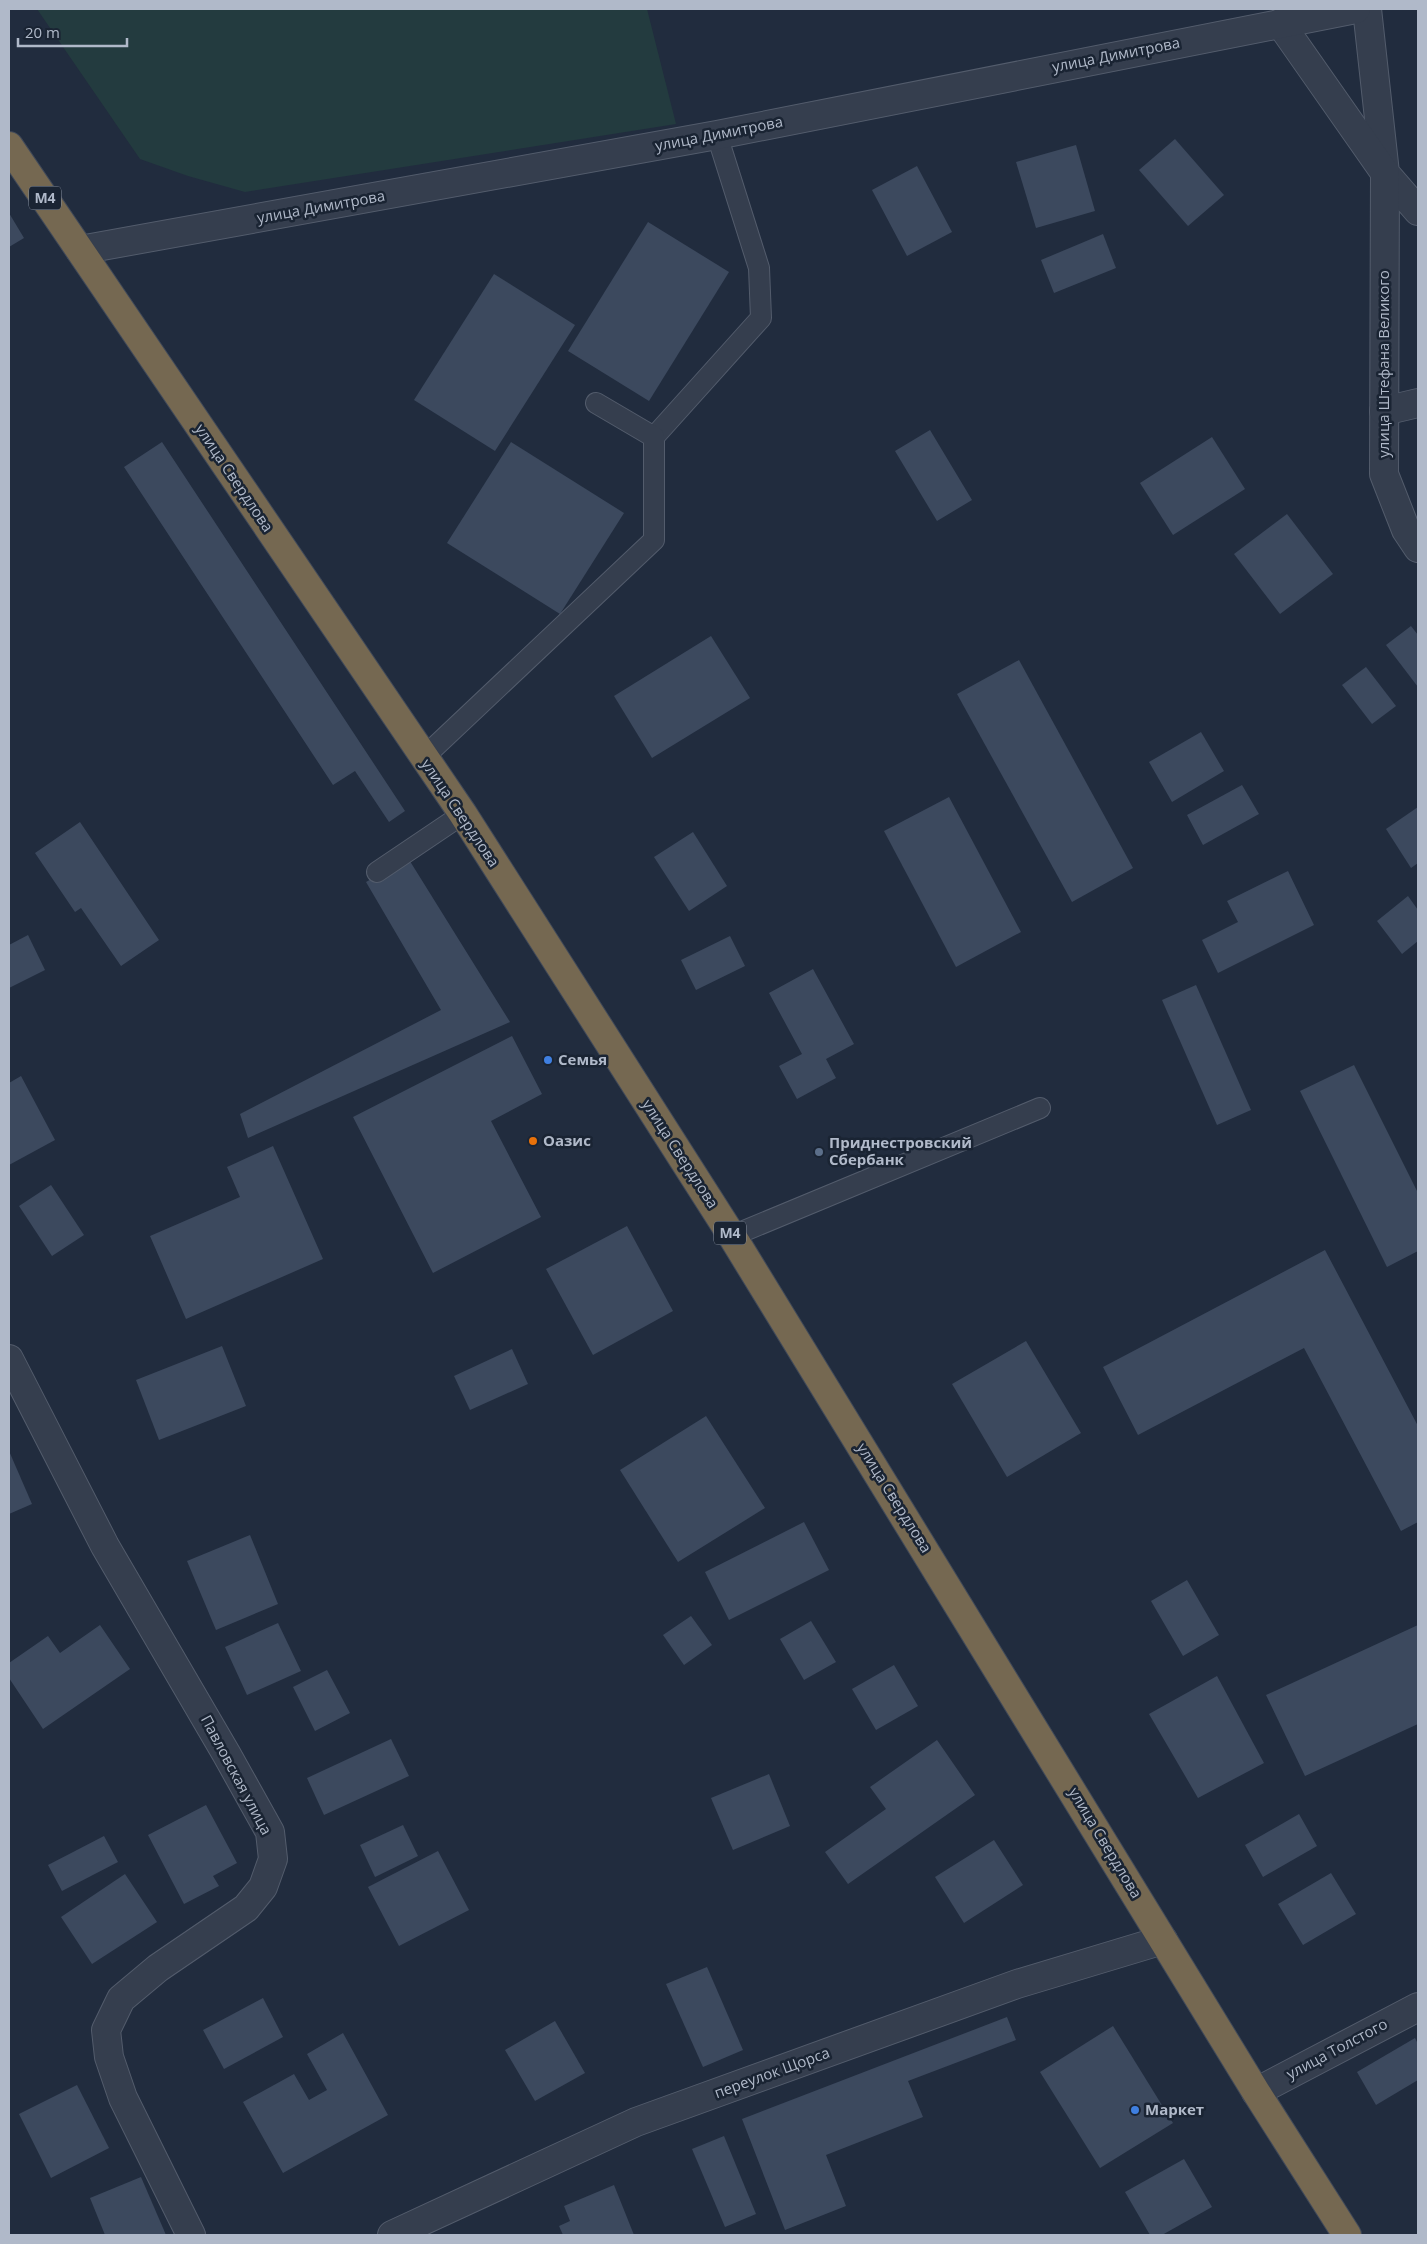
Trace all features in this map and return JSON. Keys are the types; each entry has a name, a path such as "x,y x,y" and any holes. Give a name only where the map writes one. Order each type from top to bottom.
{"highway":[{"name":"улица Свердлова","path":"9,146 423,758 463,814 732,1236 1256,2092 1347,2235"}],"street":[{"name":"улица Димитрова","path":"80,250 717,135 1356,9"},
{"name":"улица Штефана Великого","path":"1367,9 1385,173 1384,474 1406,530 1418,548"},
{"path":"1280,23 1385,173 1418,211"},
{"path":"1384,411 1418,403"},
{"name":"Павловская улица","path":"9,1359 105,1546 227,1754 270,1832 273,1859 263,1887 246,1908 158,1968 121,1999 106,2030 109,2057 123,2098 191,2235"},
{"name":"переулок Щорса","path":"392,2235 636,2122 1018,1984 1164,1940"},
{"name":"улица Толстого","path":"1256,2092 1418,2007"}],"lane":[{"path":"423,758 654,540 654,438 760,318 760,268 717,135"},
{"path":"596,404 654,438"},
{"path":"377,872 463,814"},
{"path":"732,1236 1040,1108"}],"green space":[{"path":"37,9 647,9 676,124 245,192 188,176 140,159"}],"building":[{"path":"1175,139 1224,195 1188,226 1139,170"},
{"path":"1076,145 1095,211 1036,228 1016,162"},
{"path":"917,166 952,232 907,256 872,190"},
{"path":"9,213 24,238 9,247"},
{"path":"648,222 729,272 649,401 568,351"},
{"path":"1103,234 1116,268 1054,293 1041,260"},
{"path":"494,274 575,325 495,451 414,400"},
{"path":"930,430 972,500 937,521 895,451"},
{"path":"1212,437 1245,489 1173,535 1140,483"},
{"path":"162,442 405,811 389,822 355,771 333,785 124,467"},
{"path":"511,442 624,513 560,614 447,543"},
{"path":"1287,514 1333,574 1280,614 1234,554"},
{"path":"1411,626 1418,635 1418,687 1386,645"},
{"path":"711,636 750,698 652,758 614,696"},
{"path":"1019,660 1133,868 1072,902 957,694"},
{"path":"1366,667 1396,706 1372,724 1342,685"},
{"path":"1201,732 1224,771 1172,802 1149,762"},
{"path":"1242,785 1259,814 1203,845 1187,815"},
{"path":"949,797 1021,932 956,967 884,831"},
{"path":"1418,807 1418,863 1411,868 1386,829"},
{"path":"80,822 159,940 121,966 81,908 75,912 35,853"},
{"path":"693,832 727,886 689,911 654,857"},
{"path":"408,858 510,1022 248,1138 240,1114 441,1010 366,882"},
{"path":"1288,871 1314,925 1218,973 1202,940 1238,922 1227,901"},
{"path":"1408,896 1418,910 1418,941 1402,954 1377,921"},
{"path":"28,935 45,970 9,988 9,945"},
{"path":"730,936 745,966 696,990 681,960"},
{"path":"813,969 854,1044 826,1059 836,1078 797,1099 779,1066 802,1054 769,993"},
{"path":"1196,985 1251,1110 1217,1125 1162,1000"},
{"path":"512,1036 542,1094 491,1121 541,1217 433,1273 353,1117"},
{"path":"1354,1065 1418,1193 1418,1251 1387,1267 1300,1091"},
{"path":"21,1076 55,1140 9,1165 9,1083"},
{"path":"273,1146 323,1259 186,1319 150,1236 240,1197 227,1167"},
{"path":"51,1185 84,1235 52,1256 19,1206"},
{"path":"627,1226 673,1311 593,1355 546,1269"},
{"path":"1325,1250 1418,1426 1418,1522 1401,1531 1304,1348 1138,1435 1103,1367"},
{"path":"1026,1341 1081,1433 1007,1477 952,1384"},
{"path":"222,1346 246,1406 159,1440 136,1380"},
{"path":"512,1349 528,1384 470,1410 454,1376"},
{"path":"706,1416 765,1508 678,1562 620,1470"},
{"path":"9,1451 32,1504 9,1514"},
{"path":"804,1522 829,1570 729,1620 705,1572"},
{"path":"250,1535 278,1604 216,1630 187,1561"},
{"path":"1187,1580 1219,1635 1183,1656 1151,1601"},
{"path":"691,1616 712,1645 684,1665 663,1635"},
{"path":"811,1621 836,1662 804,1680 780,1639"},
{"path":"278,1623 301,1671 247,1695 225,1647"},
{"path":"100,1625 130,1669 43,1729 9,1678 9,1663 48,1636 60,1653"},
{"path":"1418,1625 1418,1724 1305,1776 1266,1695"},
{"path":"894,1665 918,1706 876,1730 852,1689"},
{"path":"327,1670 350,1713 315,1731 293,1687"},
{"path":"1217,1676 1264,1763 1198,1798 1149,1714"},
{"path":"391,1739 409,1776 324,1815 307,1778"},
{"path":"937,1740 975,1795 848,1884 825,1852 886,1809 870,1787"},
{"path":"769,1774 790,1826 733,1850 711,1798"},
{"path":"206,1805 237,1863 213,1876 219,1886 184,1904 148,1835"},
{"path":"1299,1814 1317,1846 1263,1877 1245,1845"},
{"path":"403,1825 418,1856 375,1877 360,1845"},
{"path":"104,1836 118,1862 62,1891 48,1865"},
{"path":"994,1840 1023,1885 964,1923 935,1877"},
{"path":"438,1851 469,1910 399,1946 368,1887"},
{"path":"1331,1873 1356,1914 1303,1945 1278,1904"},
{"path":"125,1874 157,1922 92,1964 61,1917"},
{"path":"707,1967 743,2050 703,2067 666,1984"},
{"path":"263,1998 283,2037 224,2069 203,2030"},
{"path":"1007,2017 1016,2040 908,2081 923,2117 826,2155 846,2206 785,2230 742,2119"},
{"path":"555,2021 585,2073 535,2101 505,2050"},
{"path":"1113,2026 1173,2123 1100,2168 1040,2072"},
{"path":"343,2033 388,2115 283,2173 243,2102 294,2074 309,2100 327,2090 307,2054"},
{"path":"1415,2038 1418,2044 1418,2080 1376,2105 1357,2072"},
{"path":"77,2085 109,2148 51,2178 19,2114"},
{"path":"724,2136 756,2214 725,2227 692,2149"},
{"path":"1184,2159 1212,2207 1162,2235 1150,2235 1125,2192"},
{"path":"141,2177 166,2235 105,2235 90,2198"},
{"path":"614,2185 634,2235 563,2235 559,2226 570,2221 564,2206"}],"place":[{"name":"Семья","path":"548,1060"},
{"name":"Оазис","path":"533,1141"},
{"name":"Приднестровский Сбербанк","path":"819,1152"},
{"name":"Маркет","path":"1135,2110"}]}
